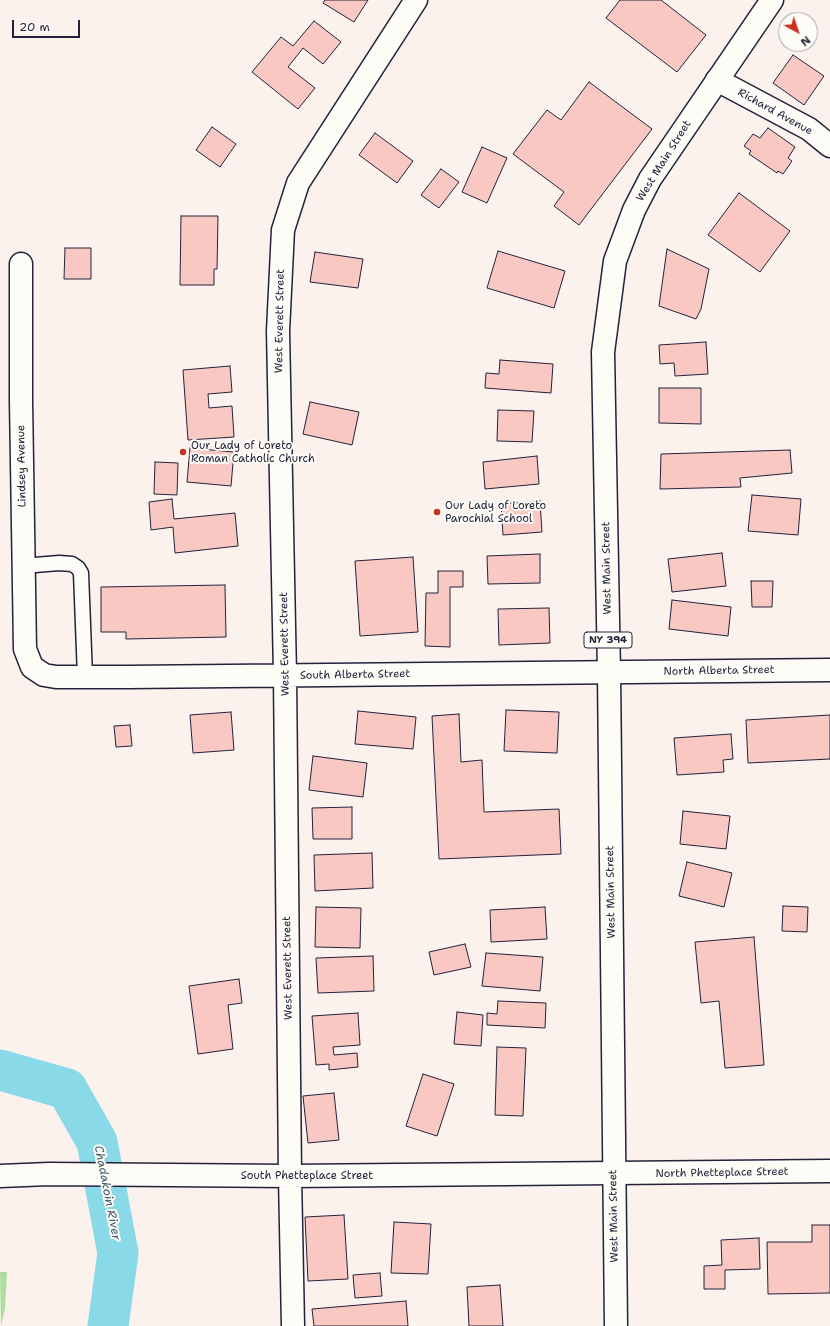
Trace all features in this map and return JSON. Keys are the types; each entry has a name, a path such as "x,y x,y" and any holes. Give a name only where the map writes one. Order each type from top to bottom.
{"street":[{"name":"West Everett Street","path":"293,1326 285,675 278,331 283,230 298,183 416,0"},
{"name":"West Main Street","path":"616,1326 613,1174 609,673 602,352 615,261 634,210 650,179 772,0"},
{"name":"Richard Avenue","path":"717,80 809,129 830,146"},
{"name":"Lindsey Avenue","path":"20,264 25,649 32,667"},
{"name":"South Alberta Street","path":"32,667 44,675 56,677 609,673"},
{"name":"North Alberta Street","path":"609,673 830,670"},
{"name":"North Phetteplace Street","path":"613,1174 830,1171"},
{"name":"South Phetteplace Street","path":"0,1176 49,1174 290,1176 613,1174"}],"lane":[{"path":"23,566 59,563 72,564 78,568 81,574 85,677"}],"green space":[{"path":"0,1272 7,1272 5,1308 1,1326"}],"building":[{"path":"325,0 368,0 354,22 323,3"},
{"path":"620,0 661,0 706,35 677,72 606,18"},
{"path":"314,21 341,42 323,64 303,48 288,67 315,88 298,109 252,72 281,37 293,46"},
{"path":"793,55 824,76 804,105 773,83"},
{"path":"589,82 652,129 579,225 554,206 564,192 513,154 547,110 561,120"},
{"path":"212,127 236,144 220,167 196,150"},
{"path":"768,128 795,147 788,158 792,161 783,174 778,171 777,173 749,154 751,151 744,146 753,134 760,138"},
{"path":"375,133 413,161 397,183 359,155"},
{"path":"482,147 507,158 487,203 462,192"},
{"path":"441,169 459,182 439,208 421,195"},
{"path":"739,193 790,231 760,272 708,235"},
{"path":"181,216 218,216 217,269 214,269 214,285 180,285"},
{"path":"65,248 91,248 91,279 64,279"},
{"path":"667,249 709,269 701,309 696,319 659,306"},
{"path":"498,251 565,271 554,308 487,288"},
{"path":"315,252 363,259 358,288 310,282"},
{"path":"706,342 708,374 675,376 674,363 660,364 659,345"},
{"path":"500,360 553,364 551,393 485,388 486,373 499,374"},
{"path":"230,366 232,392 208,394 209,408 232,406 234,437 188,440 183,370"},
{"path":"659,388 701,388 701,424 659,423"},
{"path":"310,402 359,412 352,445 303,434"},
{"path":"498,410 534,411 532,442 497,441"},
{"path":"190,448 234,452 231,486 187,482"},
{"path":"790,450 792,473 740,478 741,487 660,489 661,454"},
{"path":"537,456 539,484 485,489 483,462"},
{"path":"155,462 178,463 177,495 154,494"},
{"path":"752,495 801,499 798,535 748,531"},
{"path":"172,499 174,519 235,513 238,546 175,553 173,527 151,530 149,502"},
{"path":"540,501 542,532 503,535 501,504"},
{"path":"722,553 726,586 672,592 668,559"},
{"path":"540,554 540,583 488,584 487,556"},
{"path":"413,557 418,632 360,636 355,561"},
{"path":"438,571 463,571 463,587 450,587 450,647 425,646 426,593 438,593"},
{"path":"751,581 773,581 772,607 752,607"},
{"path":"225,585 226,637 126,639 126,632 101,632 101,587"},
{"path":"672,600 731,607 728,636 669,629"},
{"path":"549,608 550,643 499,645 498,609"},
{"path":"506,710 559,712 557,753 504,751"},
{"path":"358,711 416,717 413,749 355,744"},
{"path":"231,712 234,750 193,753 190,715"},
{"path":"459,714 461,762 482,760 484,812 559,809 561,854 439,859 432,716"},
{"path":"830,715 830,759 748,763 746,720"},
{"path":"130,725 132,746 116,747 114,726"},
{"path":"731,734 733,759 723,760 724,772 677,775 674,738"},
{"path":"313,756 367,763 363,797 309,790"},
{"path":"352,807 352,839 313,839 312,808"},
{"path":"683,811 730,816 726,849 680,844"},
{"path":"372,853 373,888 315,891 314,855"},
{"path":"687,862 732,873 724,907 679,896"},
{"path":"783,906 808,907 807,932 782,931"},
{"path":"316,907 361,908 360,948 315,947"},
{"path":"545,907 547,939 491,942 490,910"},
{"path":"754,937 764,1065 725,1068 719,1001 701,1003 695,942"},
{"path":"465,944 471,967 434,975 429,952"},
{"path":"486,953 543,957 540,991 482,986"},
{"path":"373,956 374,991 318,993 316,958"},
{"path":"239,979 242,1003 228,1005 233,1049 198,1054 189,986"},
{"path":"498,1001 546,1003 545,1028 487,1025 487,1013 497,1014"},
{"path":"457,1012 483,1015 481,1046 454,1044"},
{"path":"358,1013 360,1045 333,1047 334,1055 357,1053 358,1067 329,1070 329,1064 316,1065 312,1016"},
{"path":"497,1047 526,1048 523,1116 495,1115"},
{"path":"423,1074 454,1084 437,1136 406,1126"},
{"path":"334,1093 339,1140 308,1143 303,1096"},
{"path":"344,1215 348,1279 308,1281 305,1217"},
{"path":"394,1222 431,1224 428,1274 391,1273"},
{"path":"812,1225 830,1225 830,1293 768,1294 767,1242 812,1242"},
{"path":"759,1238 760,1269 725,1270 725,1289 704,1289 704,1266 722,1265 721,1240"},
{"path":"380,1273 382,1296 355,1298 353,1275"},
{"path":"500,1285 503,1326 469,1326 467,1287"},
{"path":"406,1301 408,1326 314,1326 312,1309"}],"waterway":[{"name":"Chadakoin River","path":"0,1070 67,1089 97,1142 118,1253 108,1326"}],"place":[{"name":"Our Lady of Loreto Roman Catholic Church","path":"183,452"},
{"name":"Our Lady of Loreto Parochial School","path":"437,512"}]}
